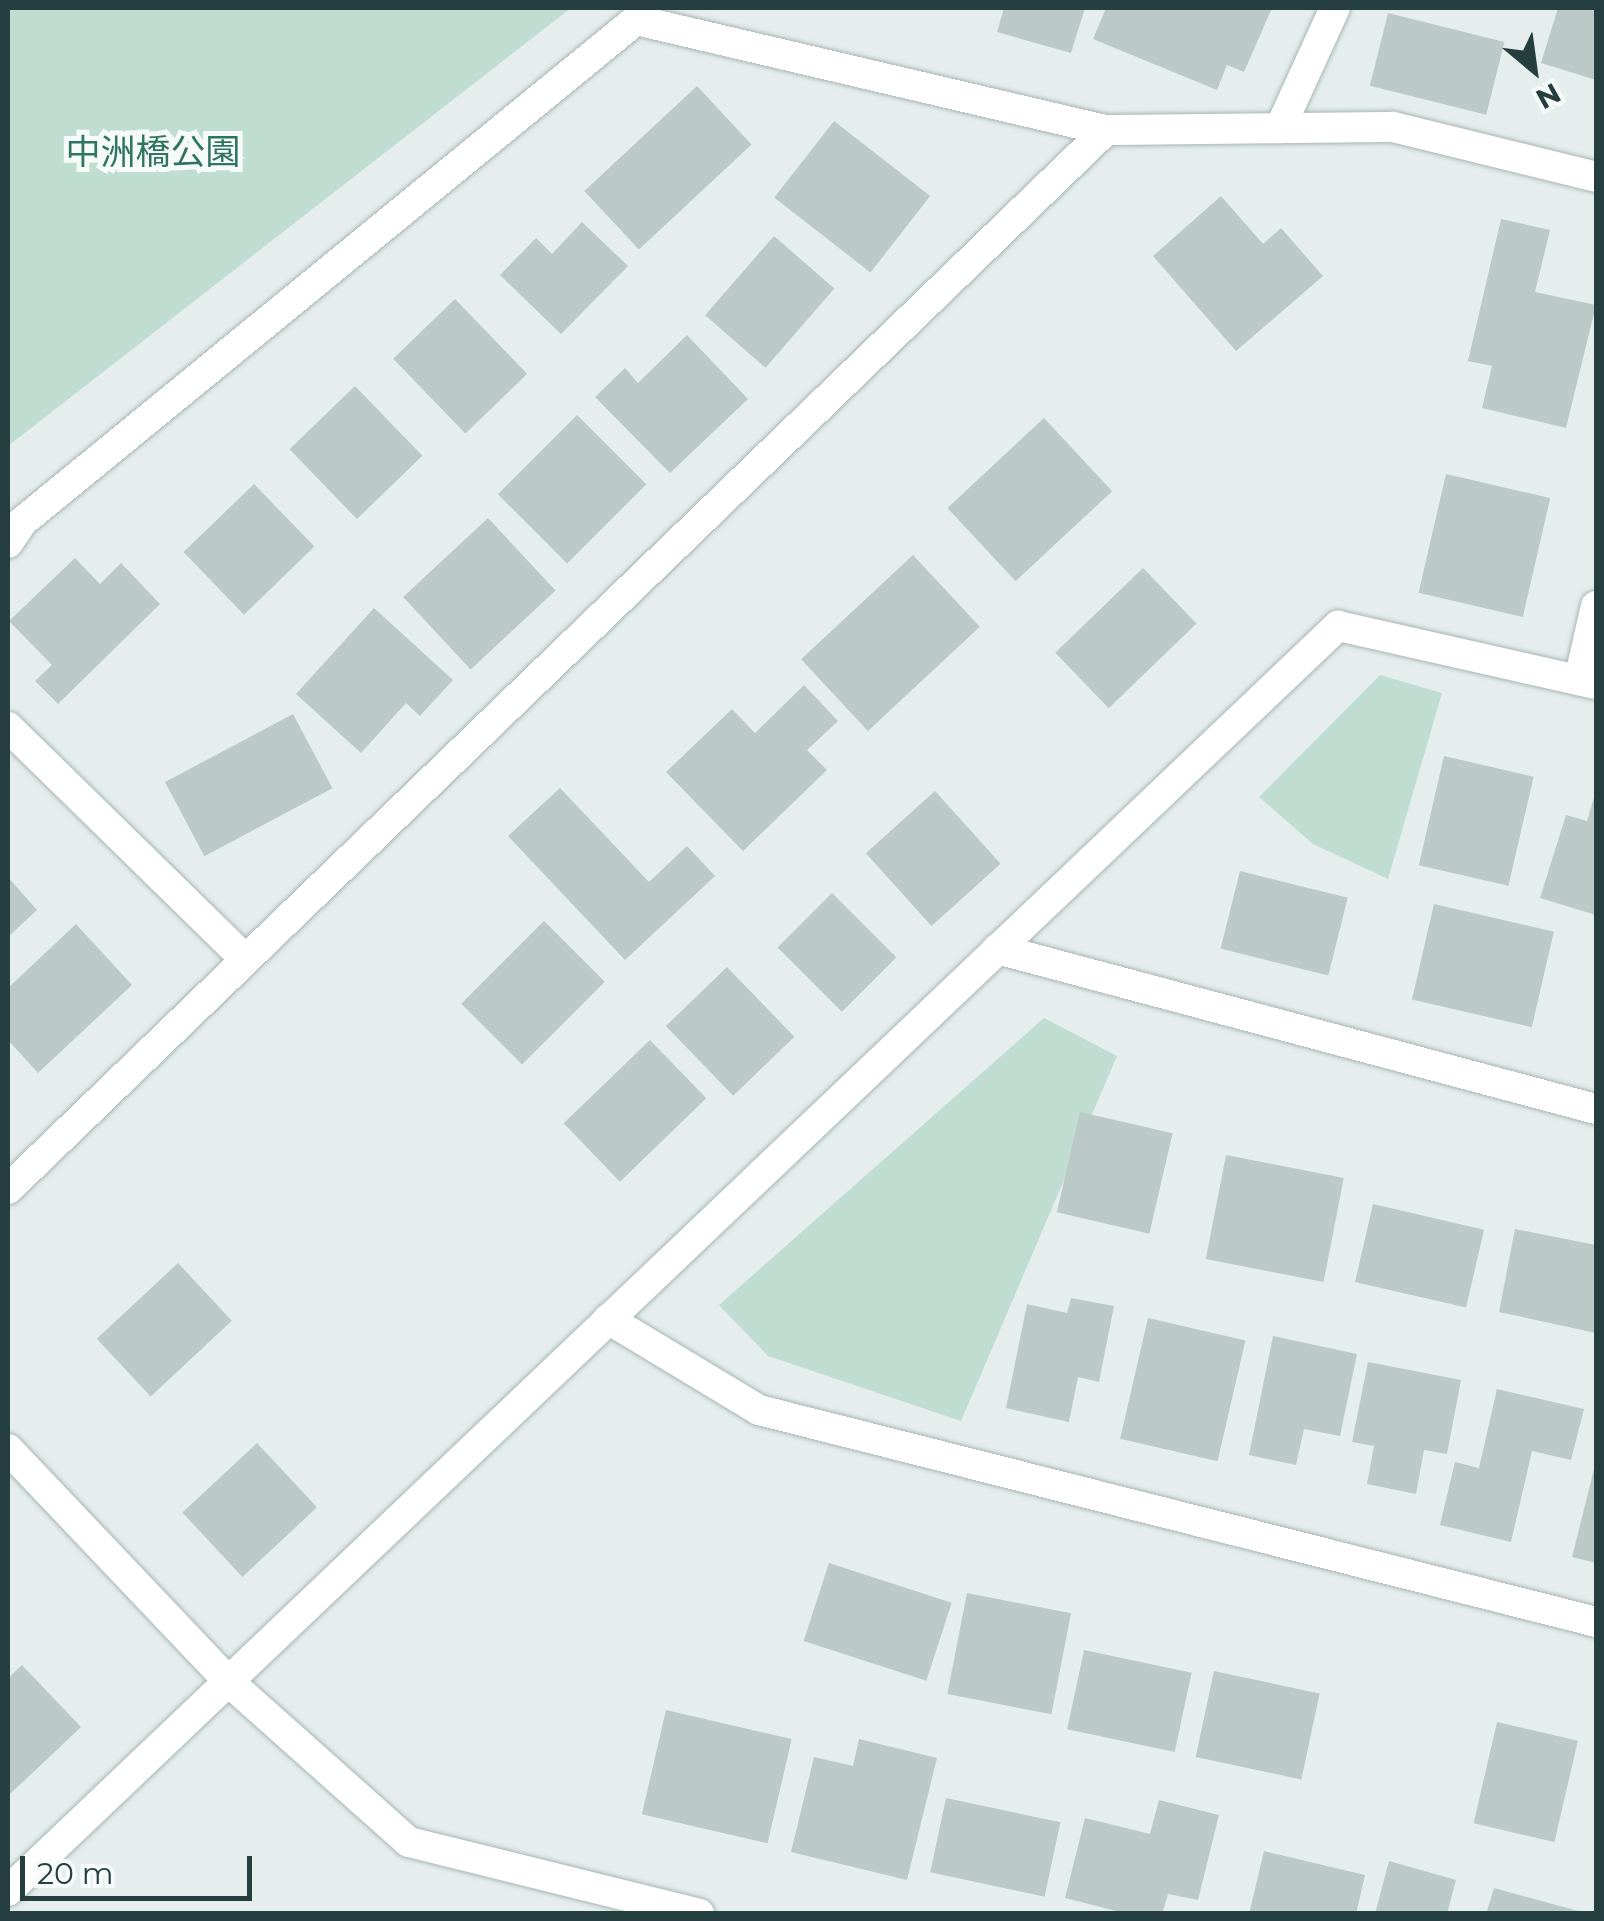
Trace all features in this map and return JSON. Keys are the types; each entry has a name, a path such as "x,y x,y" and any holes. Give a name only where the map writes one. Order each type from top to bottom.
{"street":[{"path":"1280,128 1335,8"},
{"path":"8,543 22,522 636,20 1106,130 1393,128 1596,176"},
{"path":"8,1188 1106,130"},
{"path":"8,1891 1338,626 1588,682 1596,606"},
{"path":"9,731 245,959"},
{"path":"997,950 1596,1109"},
{"path":"608,1319 759,1410 1596,1622"},
{"path":"8,1450 228,1680 409,1842 699,1914"}],"green space":[{"name":"中洲橋公園","path":"8,8 571,8 8,446"},
{"path":"1380,675 1442,693 1388,879 1313,844 1259,797"},
{"path":"1044,1018 1117,1056 961,1421 768,1356 719,1305"}],"building":[{"path":"1004,8 1085,8 1071,53 997,32"},
{"path":"1106,8 1272,8 1244,72 1227,65 1217,90 1093,39"},
{"path":"1558,8 1596,8 1596,80 1541,63"},
{"path":"1388,13 1504,42 1486,115 1370,86"},
{"path":"697,86 752,145 639,250 584,191"},
{"path":"834,121 930,196 870,273 774,197"},
{"path":"1221,196 1263,244 1281,228 1323,276 1236,351 1153,256"},
{"path":"1501,219 1550,230 1535,292 1596,305 1566,428 1482,408 1492,366 1468,361"},
{"path":"582,222 628,266 561,334 500,275 536,238 552,254"},
{"path":"774,236 834,288 765,368 705,315"},
{"path":"455,299 527,374 465,434 393,359"},
{"path":"687,335 748,399 670,473 595,397 625,368 638,383"},
{"path":"355,386 422,456 357,519 290,449"},
{"path":"577,415 646,484 567,563 498,494"},
{"path":"1044,418 1112,491 1016,581 947,508"},
{"path":"1446,474 1550,498 1523,617 1419,593"},
{"path":"254,484 314,547 244,615 184,552"},
{"path":"488,518 556,590 471,670 403,597"},
{"path":"913,555 980,627 868,731 801,659"},
{"path":"75,558 100,584 121,563 160,604 58,704 35,681 52,665 9,621"},
{"path":"1143,568 1196,623 1109,708 1055,653"},
{"path":"374,608 453,680 420,716 406,703 361,753 296,694"},
{"path":"804,685 838,721 807,750 827,770 743,851 666,772 732,709 755,733"},
{"path":"293,714 332,788 204,856 165,782"},
{"path":"1444,756 1534,777 1508,886 1419,865"},
{"path":"560,788 649,882 687,846 715,876 625,960 508,836"},
{"path":"935,791 1001,864 931,926 866,853"},
{"path":"1596,791 1596,915 1540,898 1566,815 1587,821"},
{"path":"1240,871 1348,898 1328,975 1221,949"},
{"path":"8,877 37,910 8,937"},
{"path":"832,893 896,957 842,1012 778,947"},
{"path":"1434,904 1554,932 1532,1027 1412,999"},
{"path":"544,921 605,982 522,1065 461,1004"},
{"path":"76,924 132,985 38,1073 8,1040 8,988"},
{"path":"727,967 794,1037 733,1096 666,1026"},
{"path":"650,1040 706,1098 620,1182 564,1123"},
{"path":"1080,1112 1173,1133 1149,1234 1057,1212"},
{"path":"1226,1155 1344,1178 1324,1282 1206,1259"},
{"path":"1373,1204 1484,1230 1466,1308 1355,1282"},
{"path":"1515,1229 1596,1245 1596,1333 1499,1312"},
{"path":"178,1263 232,1321 151,1396 97,1339"},
{"path":"1071,1298 1114,1306 1099,1382 1078,1377 1069,1422 1006,1408 1027,1304 1067,1313"},
{"path":"1148,1318 1245,1340 1218,1461 1120,1439"},
{"path":"1273,1336 1357,1354 1340,1436 1304,1429 1296,1465 1249,1455"},
{"path":"1368,1362 1461,1380 1447,1454 1424,1450 1416,1494 1367,1484 1374,1446 1352,1442"},
{"path":"1497,1389 1584,1409 1571,1460 1532,1451 1511,1542 1440,1525 1455,1462 1479,1468"},
{"path":"257,1443 317,1507 242,1577 182,1513"},
{"path":"1596,1466 1596,1563 1572,1557"},
{"path":"829,1563 952,1603 926,1681 804,1641"},
{"path":"967,1593 1071,1613 1051,1714 947,1694"},
{"path":"1084,1650 1192,1673 1175,1752 1067,1729"},
{"path":"22,1665 81,1727 8,1796 8,1678"},
{"path":"1214,1671 1320,1693 1301,1780 1196,1757"},
{"path":"666,1710 792,1739 768,1843 642,1814"},
{"path":"1497,1722 1578,1741 1554,1842 1474,1823"},
{"path":"859,1739 937,1758 907,1880 791,1852 814,1757 853,1766"},
{"path":"946,1798 1060,1822 1045,1897 930,1872"},
{"path":"1159,1800 1219,1815 1198,1900 1168,1894 1162,1914 1128,1914 1065,1898 1085,1818 1150,1834"},
{"path":"1264,1851 1365,1875 1356,1914 1249,1914"},
{"path":"1389,1861 1456,1880 1447,1914 1375,1914"},
{"path":"1494,1888 1582,1912 1582,1914 1486,1914"}]}
